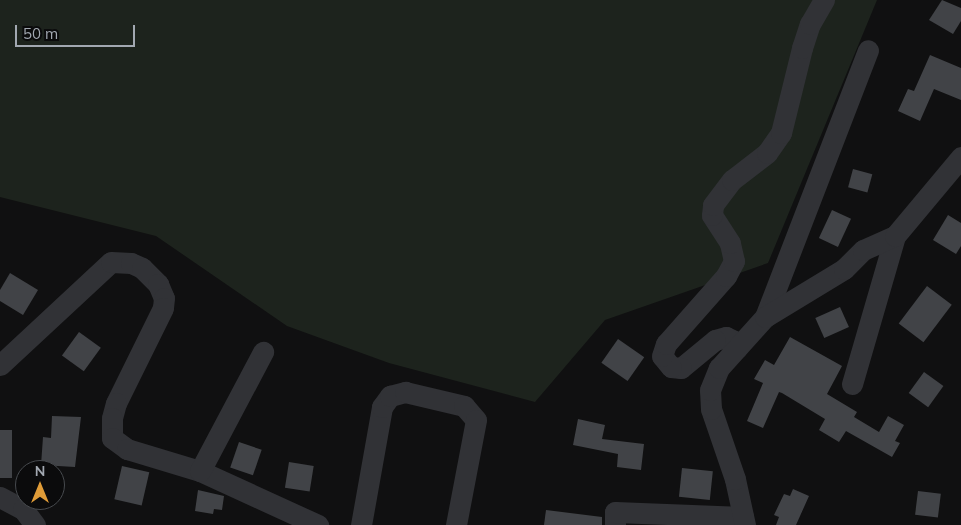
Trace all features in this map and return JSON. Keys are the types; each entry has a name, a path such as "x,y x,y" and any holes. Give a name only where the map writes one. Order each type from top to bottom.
{"street":[{"path":"737,348 734,342 726,337 716,340 681,368 670,367 662,356 666,344 726,276 734,261 730,243 712,216 714,205 732,180 767,153 781,133 802,48 810,24 824,0"},
{"path":"765,317 868,50"},
{"path":"852,384 895,236 961,157"},
{"path":"615,525 615,512 744,521 735,479 712,409 710,390 719,368 765,317 844,269 863,250 895,236"},
{"path":"0,364 112,262 131,263 142,268 158,284 164,298 163,308 116,403 112,418 112,438 127,449 200,471 318,525"},
{"path":"200,471 263,352"},
{"path":"361,525 382,407 390,396 405,392 464,406 476,420 456,525"},
{"path":"0,497 23,509 35,525"}],"shaded area":[{"path":"0,0 877,0 768,263 605,320 535,402 389,363 287,326 156,236 0,197"}],"building":[{"path":"942,0 961,8 961,21 953,34 929,20"},
{"path":"930,55 961,68 961,100 934,89 920,121 898,111 908,89 914,91"},
{"path":"853,169 872,174 867,193 848,187"},
{"path":"832,210 851,219 838,247 819,238"},
{"path":"948,215 961,223 961,246 956,254 933,240"},
{"path":"10,273 38,290 23,315 0,301 0,290"},
{"path":"927,286 952,305 923,342 899,324"},
{"path":"840,307 849,327 824,338 815,318"},
{"path":"79,332 101,348 84,371 62,355"},
{"path":"790,337 842,366 827,394 857,412 854,417 879,432 888,416 904,425 895,441 900,443 892,457 846,431 839,442 819,430 825,419 779,392 763,428 747,421 763,383 754,379 765,360 774,365"},
{"path":"618,339 644,357 628,381 601,363"},
{"path":"924,372 943,386 928,407 909,393"},
{"path":"52,416 81,417 75,467 65,466 65,460 41,460 43,437 51,438"},
{"path":"578,419 605,425 602,439 644,444 641,470 617,467 618,454 573,445"},
{"path":"0,430 12,430 12,478 0,478"},
{"path":"239,442 262,450 253,475 230,468"},
{"path":"289,462 314,466 310,492 285,488"},
{"path":"122,466 149,472 142,505 114,499"},
{"path":"682,468 713,471 710,500 679,497"},
{"path":"793,489 809,496 796,525 776,525 779,517 774,515 784,494 790,496"},
{"path":"198,490 224,496 222,510 214,509 213,514 195,511"},
{"path":"918,491 941,494 938,518 915,515"},
{"path":"546,510 602,517 602,525 544,525"}]}
